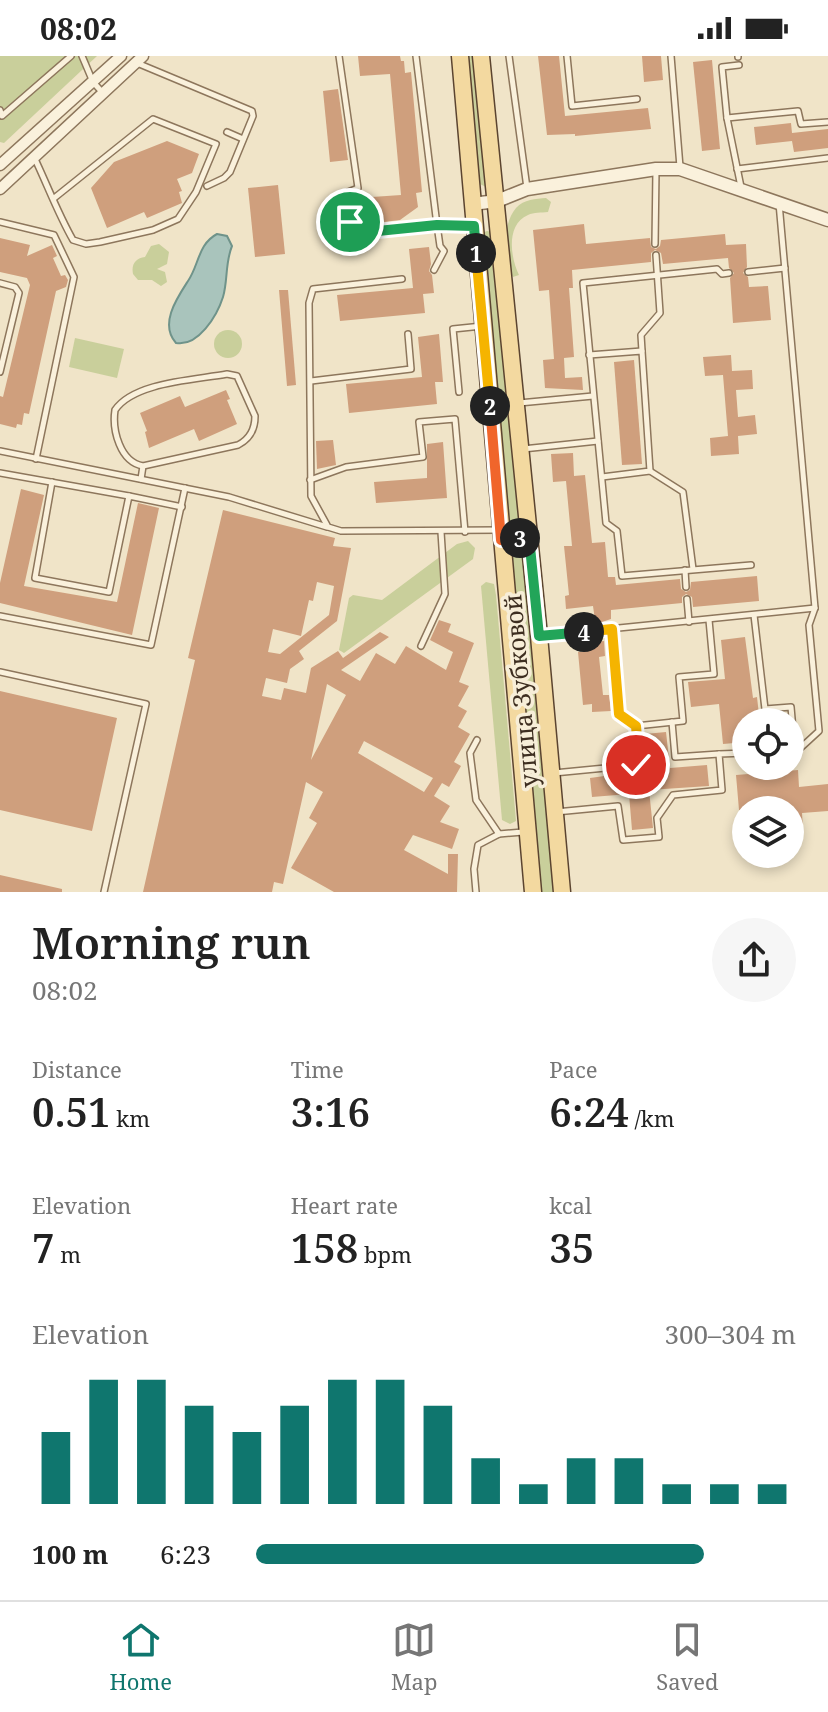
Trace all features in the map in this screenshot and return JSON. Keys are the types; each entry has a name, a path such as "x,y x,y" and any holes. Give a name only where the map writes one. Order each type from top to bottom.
{"main road":[{"name":"улица Зубковой","path":"460,56 533,892"},
{"name":"улица Зубковой","path":"481,56 562,892"}],"street":[{"path":"0,165 121,56"},
{"path":"0,189 140,59"},
{"path":"472,204 497,201 527,189 656,169 680,169 828,220"},
{"path":"501,535 529,537"}],"lane":[{"path":"0,110 2,116 71,56"},
{"path":"82,56 93,82 103,93"},
{"path":"339,56 358,188 348,192 350,222 368,232 437,225 474,226"},
{"path":"416,56 437,225 444,251 434,270"},
{"path":"509,56 527,189"},
{"path":"567,56 572,106 637,99"},
{"path":"671,56 680,169"},
{"path":"140,59 249,107 253,116 228,175 207,186"},
{"path":"739,65 722,67 727,118 741,188"},
{"path":"727,118 798,111 801,124 828,122"},
{"path":"34,157 53,199 68,231 79,243 125,237 169,225 178,219 188,207 216,144 153,119 53,199"},
{"path":"227,132 243,139"},
{"path":"737,169 828,158"},
{"path":"655,244 656,169"},
{"path":"779,202 815,608 809,625 819,731 804,743"},
{"path":"0,222 54,235 74,277 36,459"},
{"path":"650,471 641,335 660,313 656,255"},
{"path":"748,272 785,268"},
{"path":"729,273 722,274 717,269 583,283 606,523 617,531 622,576 751,565"},
{"path":"328,527 311,496 308,394 311,381 309,303 313,289 402,279"},
{"path":"0,283 15,287 19,293 0,372"},
{"path":"459,392 453,329 483,326"},
{"path":"311,381 411,369 408,334"},
{"path":"589,355 642,351"},
{"path":"237,376 255,416 252,431 244,442 143,466 135,465 127,458 115,432 115,410 126,397 143,390 210,377 237,376"},
{"path":"516,403 593,396"},
{"path":"310,480 346,467 423,457 419,422 455,419 465,532"},
{"path":"521,450 598,441"},
{"path":"0,451 229,497 349,532 501,535"},
{"path":"141,479 143,466"},
{"path":"602,477 650,471 683,492 693,569"},
{"path":"0,473 182,507"},
{"path":"52,482 35,578 65,584 109,592 129,496"},
{"path":"0,616 151,645 185,488"},
{"path":"421,646 445,594 441,532"},
{"path":"685,570 686,587"},
{"path":"687,599 689,622"},
{"path":"539,636 815,608"},
{"path":"754,615 765,708"},
{"path":"612,629 619,714 636,726 683,721 679,677 714,674 709,620"},
{"path":"0,672 146,704 104,892"},
{"path":"672,722 675,757 732,754"},
{"path":"552,773 636,765 639,761 636,726"},
{"path":"477,740 470,753 476,800 499,834"},
{"path":"555,812 618,806 623,840 659,837 657,818 673,795 722,790 719,754"},
{"path":"476,892 474,869 478,845 499,834 528,832"}],"green space":[{"path":"0,56 97,56 4,143 0,142"},
{"path":"468,56 475,56 486,187 478,183"},
{"path":"546,198 551,202 548,212 528,215 516,226 512,252 519,275 513,277 507,262 506,242 511,215 523,203"},
{"path":"492,232 523,529 520,533 509,534 482,233"},
{"path":"159,244 169,252 167,264 157,269 165,272 167,282 161,286 152,280 138,280 133,274 137,260 145,257 151,246"},
{"path":"228,330 238,334 242,344 238,354 228,358 218,354 214,344 218,334"},
{"path":"75,338 124,349 117,378 69,367"},
{"path":"468,541 475,548 473,559 344,653 339,650 349,598 353,595 382,600 457,544"},
{"path":"521,545 525,551 557,892 538,892 509,546"},
{"path":"486,582 494,584 496,595 516,821 510,824 502,820 481,586"}],"water":[{"path":"217,234 227,236 232,246 220,305 206,329 192,340 176,343 169,328 172,311 202,249"}],"building":[{"path":"358,56 400,56 404,61 405,73 411,72 422,192 416,193 418,207 400,220 384,222 383,219 374,218 372,197 401,195 390,74 360,76"},
{"path":"538,56 559,56 565,116 648,108 651,129 575,136 547,135"},
{"path":"642,56 661,56 663,80 644,82"},
{"path":"712,60 720,149 702,151 693,62"},
{"path":"338,89 348,160 330,162 323,91"},
{"path":"791,123 792,133 828,129 828,148 794,152 792,141 756,145 754,127"},
{"path":"167,141 199,154 192,173 177,179 182,191 179,192 182,203 147,218 144,212 107,228 91,188 114,162"},
{"path":"278,185 285,254 255,257 248,188"},
{"path":"584,224 586,244 650,238 651,247 656,249 661,240 725,234 726,245 746,244 747,267 743,273 748,277 749,287 768,286 771,320 733,323 730,278 734,273 729,268 728,258 663,264 661,253 655,250 651,253 651,262 572,270 573,288 569,288 574,357 564,358 565,378 582,377 583,390 545,388 543,360 554,359 549,290 539,291 533,230"},
{"path":"0,238 30,245 27,256 52,245 57,256 53,258 61,276 65,275 68,280 66,287 56,291 29,414 24,413 22,425 17,424 16,428 0,424 0,396 3,397 30,285 27,278 0,272"},
{"path":"429,247 429,271 434,293 423,294 425,313 340,321 337,295 413,288 409,249"},
{"path":"279,290 288,290 296,385 287,386"},
{"path":"439,334 443,382 435,382 437,404 349,413 346,384 422,377 418,337"},
{"path":"731,355 732,371 752,370 753,389 736,390 738,417 755,415 757,434 738,436 739,454 711,456 710,438 728,436 723,375 705,376 703,357"},
{"path":"634,360 642,464 622,465 614,362"},
{"path":"226,390 237,424 199,441 194,429 149,448 140,413 180,396 185,407"},
{"path":"333,440 336,465 317,469 316,441"},
{"path":"443,442 447,498 376,503 374,482 427,478 427,444"},
{"path":"573,453 574,476 585,475 592,543 605,542 608,577 615,577 616,585 680,579 681,589 686,592 690,590 691,582 757,576 759,601 693,607 692,597 686,594 682,597 682,603 611,610 611,619 599,623 595,620 593,606 566,609 565,596 569,595 564,546 572,546 566,481 553,482 551,454"},
{"path":"21,489 44,495 24,586 117,602 138,503 159,508 132,635 0,603 0,583"},
{"path":"223,510 335,538 333,546 351,548 337,621 299,651 304,659 290,669 287,683 266,678 262,696 281,700 284,688 306,693 311,668 338,651 343,658 380,632 389,637 341,670 360,681 376,653 395,664 406,646 446,670 453,652 430,640 439,620 451,624 448,632 474,643 459,682 469,686 458,706 467,711 458,727 470,734 454,762 461,766 449,787 442,783 434,796 450,806 440,822 459,829 452,849 413,835 404,850 448,874 448,854 458,854 457,892 334,892 291,868 317,823 309,818 323,792 306,782 283,884 274,882 272,892 143,892 195,660 188,658","holes":["317,582 334,586 329,615 280,654 268,652 273,629 301,636 309,600 313,601","327,684 346,695 311,760","364,741 433,778 424,792 358,753"]},
{"path":"745,637 753,698 757,697 758,708 732,708 732,743 723,744 719,704 691,707 688,682 725,679 721,640"},
{"path":"604,641 605,656 599,657 603,695 609,695 611,711 592,712 592,704 583,705 578,652 584,652 583,643"},
{"path":"0,691 117,718 92,831 0,810"},
{"path":"666,732 670,768 707,765 709,786 649,790 653,828 632,830 629,794 592,797 590,778 648,770 645,734"},
{"path":"736,780 799,780 799,787 828,784 828,811 804,813 804,796 738,796"},
{"path":"0,875 62,889 62,892 0,892"}],"route":[{"path":"350,222 368,232 437,225 474,226 501,540 529,537 539,636 612,629 619,714 636,726 639,761 636,765"}]}
